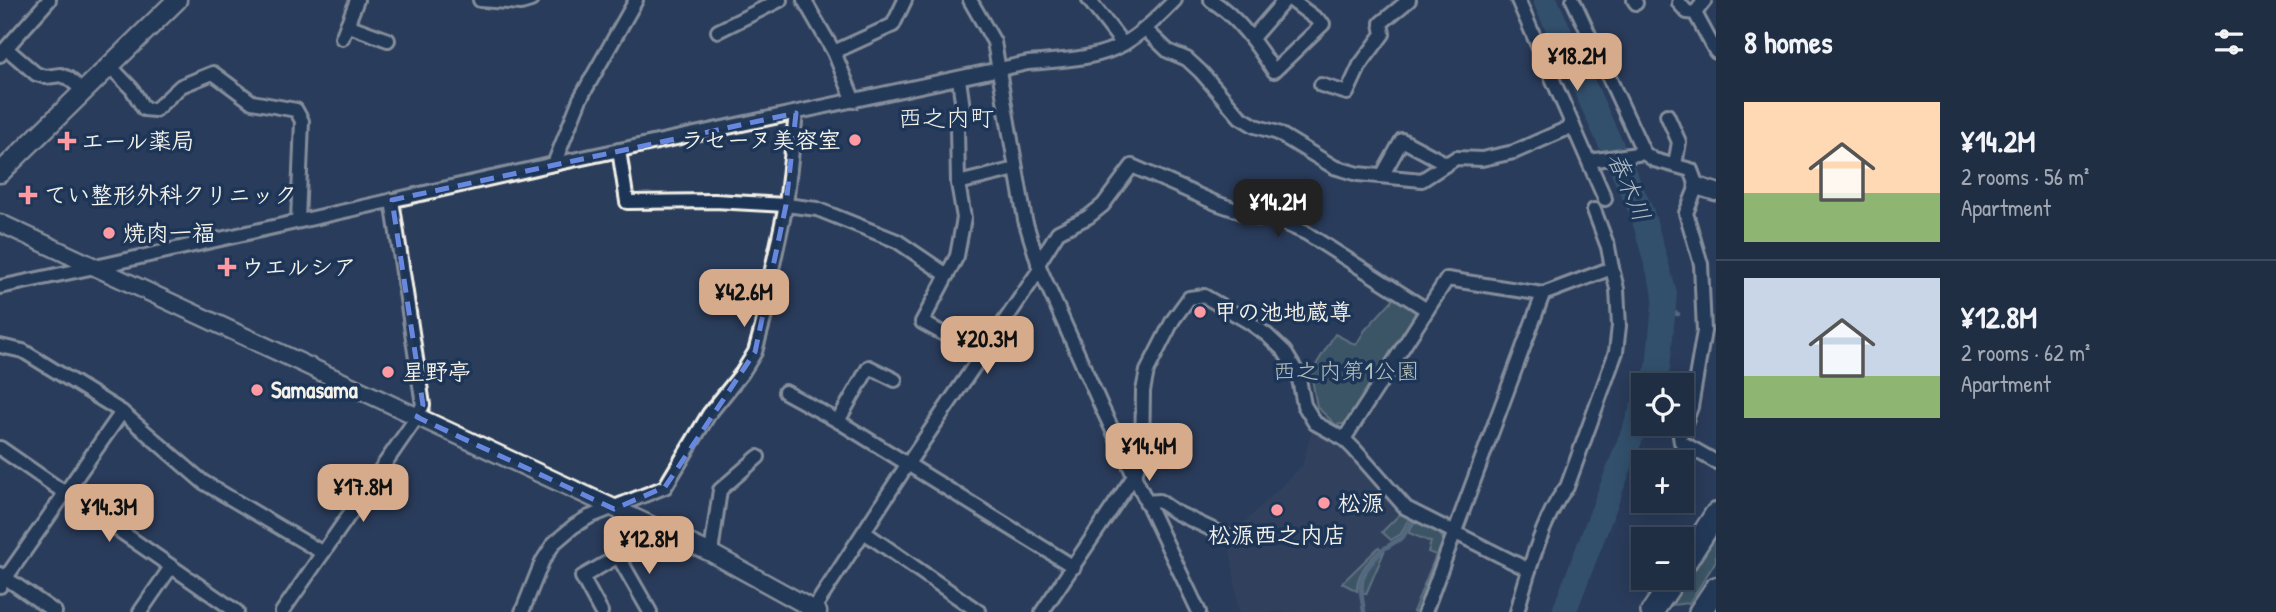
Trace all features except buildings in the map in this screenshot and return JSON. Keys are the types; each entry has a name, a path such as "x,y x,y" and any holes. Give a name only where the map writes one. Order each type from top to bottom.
{"highway":[{"path":"1694,548 1716,514"},
{"path":"1700,612 1716,588"},
{"path":"1652,612 1667,590"}],"main road":[{"path":"0,173 177,0"}],"street":[{"path":"48,0 4,52 36,75 61,75 84,91"},
{"path":"342,38 357,0"},
{"path":"480,0 522,3 531,0"},
{"path":"554,164 580,99 636,0"},
{"path":"718,31 780,0"},
{"path":"804,0 834,52 854,101"},
{"path":"834,52 893,25 905,0"},
{"path":"970,0 994,42 1025,220 1039,267 1199,612"},
{"path":"1090,0 1123,44"},
{"path":"0,287 619,150 1028,64 1098,54 1123,44 1145,29 1175,0"},
{"path":"1211,0 1226,9 1252,38 1274,71 1323,24 1291,0"},
{"path":"1252,38 1285,0"},
{"path":"1321,85 1347,93 1360,65 1383,34 1381,23 1409,0"},
{"path":"1518,0 1573,126 1593,160 1605,199"},
{"path":"1573,0 1640,153"},
{"path":"1695,13 1705,0"},
{"path":"1679,3 1687,12 1695,13"},
{"path":"1695,13 1716,52"},
{"path":"347,25 388,40"},
{"path":"1145,29 1168,51 1187,59 1240,117 1255,126 1278,133 1334,167 1358,174 1422,180 1456,158 1482,159 1514,152 1573,126"},
{"path":"110,66 132,89 144,109 155,110 181,86 213,73 252,102 296,110 302,121 298,221"},
{"path":"959,79 963,108 957,127 958,183 964,218 957,256 922,322 982,355"},
{"path":"522,612 542,562 554,543 582,522 665,487 709,414 755,352 766,312 786,205 796,113"},
{"path":"1667,115 1679,142 1675,165"},
{"path":"1382,176 1402,140 1447,164"},
{"path":"619,150 627,202 715,201 817,209 897,241 947,275"},
{"path":"1593,160 1640,153 1654,160 1691,170 1697,186 1686,213 1701,264 1704,331 1691,407 1680,436 1681,442 1716,463"},
{"path":"0,223 711,553 816,611 907,465 1039,267 1058,232 1088,217 1102,205 1132,166 1216,203 1259,218 1268,216 1306,233 1427,310"},
{"path":"958,183 1016,169"},
{"path":"1697,186 1716,192"},
{"path":"282,612 424,405 393,200"},
{"path":"1517,612 1529,569 1558,498 1567,487 1616,352 1619,326 1617,289 1608,247 1594,210"},
{"path":"1344,439 1447,279 1543,295 1612,268"},
{"path":"1425,612 1543,295"},
{"path":"1042,612 1134,476 1142,455 1143,391 1147,371 1173,320 1189,298 1204,296 1249,322 1284,351 1298,374 1304,405 1315,423 1344,439 1406,508 1529,569"},
{"path":"0,346 23,351 122,412 203,482 323,553"},
{"path":"838,421 869,367 895,380"},
{"path":"785,392 838,421 1074,567"},
{"path":"55,612 2,579 122,412"},
{"path":"0,448 237,612"},
{"path":"711,553 720,490 758,457"},
{"path":"1146,502 1159,501 1175,512 1226,536"},
{"path":"601,612 582,577 638,545 647,523"},
{"path":"864,532 979,612"},
{"path":"618,556 650,612"},
{"path":"140,612 172,567"}],"highlighted area":[{"path":"796,113 786,205 755,352 665,487 614,509 417,417 423,405 392,200"}],"shaded area":[{"path":"1313,428 1357,460 1401,513 1439,532 1444,541 1418,612 1239,612 1229,538 1302,466"}],"green space":[{"name":"西之内第1公園","path":"1396,296 1414,307 1415,315 1347,423 1336,425 1317,407 1311,373 1335,334 1356,345 1365,330"},
{"path":"1401,513 1409,518 1401,534 1391,540 1382,532"},
{"path":"1415,520 1439,532 1444,541 1418,612 1413,612 1436,555 1428,552 1431,542 1409,533"},
{"path":"1716,537 1716,561 1689,603 1672,605 1682,590 1694,590 1694,571"},
{"path":"1379,547 1381,549 1361,573 1357,591 1342,583"},
{"path":"1383,552 1366,594 1363,592 1365,575 1374,560"}],"waterway":[{"name":"春木川","path":"1545,0 1642,213 1665,294 1656,373"},
{"path":"1663,311 1678,314"},
{"name":"春木川","path":"1564,612 1631,436"},
{"path":"1364,612 1360,585 1363,573 1382,550 1403,537 1413,519"}],"place":[{"name":"ラセーヌ美容室","path":"855,140"},
{"name":"エール薬局","path":"67,141"},
{"name":"てい整形外科クリニック","path":"28,195"},
{"name":"焼肉一福","path":"109,233"},
{"name":"ウエルシア","path":"227,267"},
{"name":"甲の池地蔵尊","path":"1200,312"},
{"name":"星野亭","path":"388,372"},
{"name":"Samasama","path":"257,390"},
{"name":"松源","path":"1324,503"},
{"name":"松源西之内店","path":"1277,510"}],"district":[{"name":"西之内町","path":"946,118"}]}
